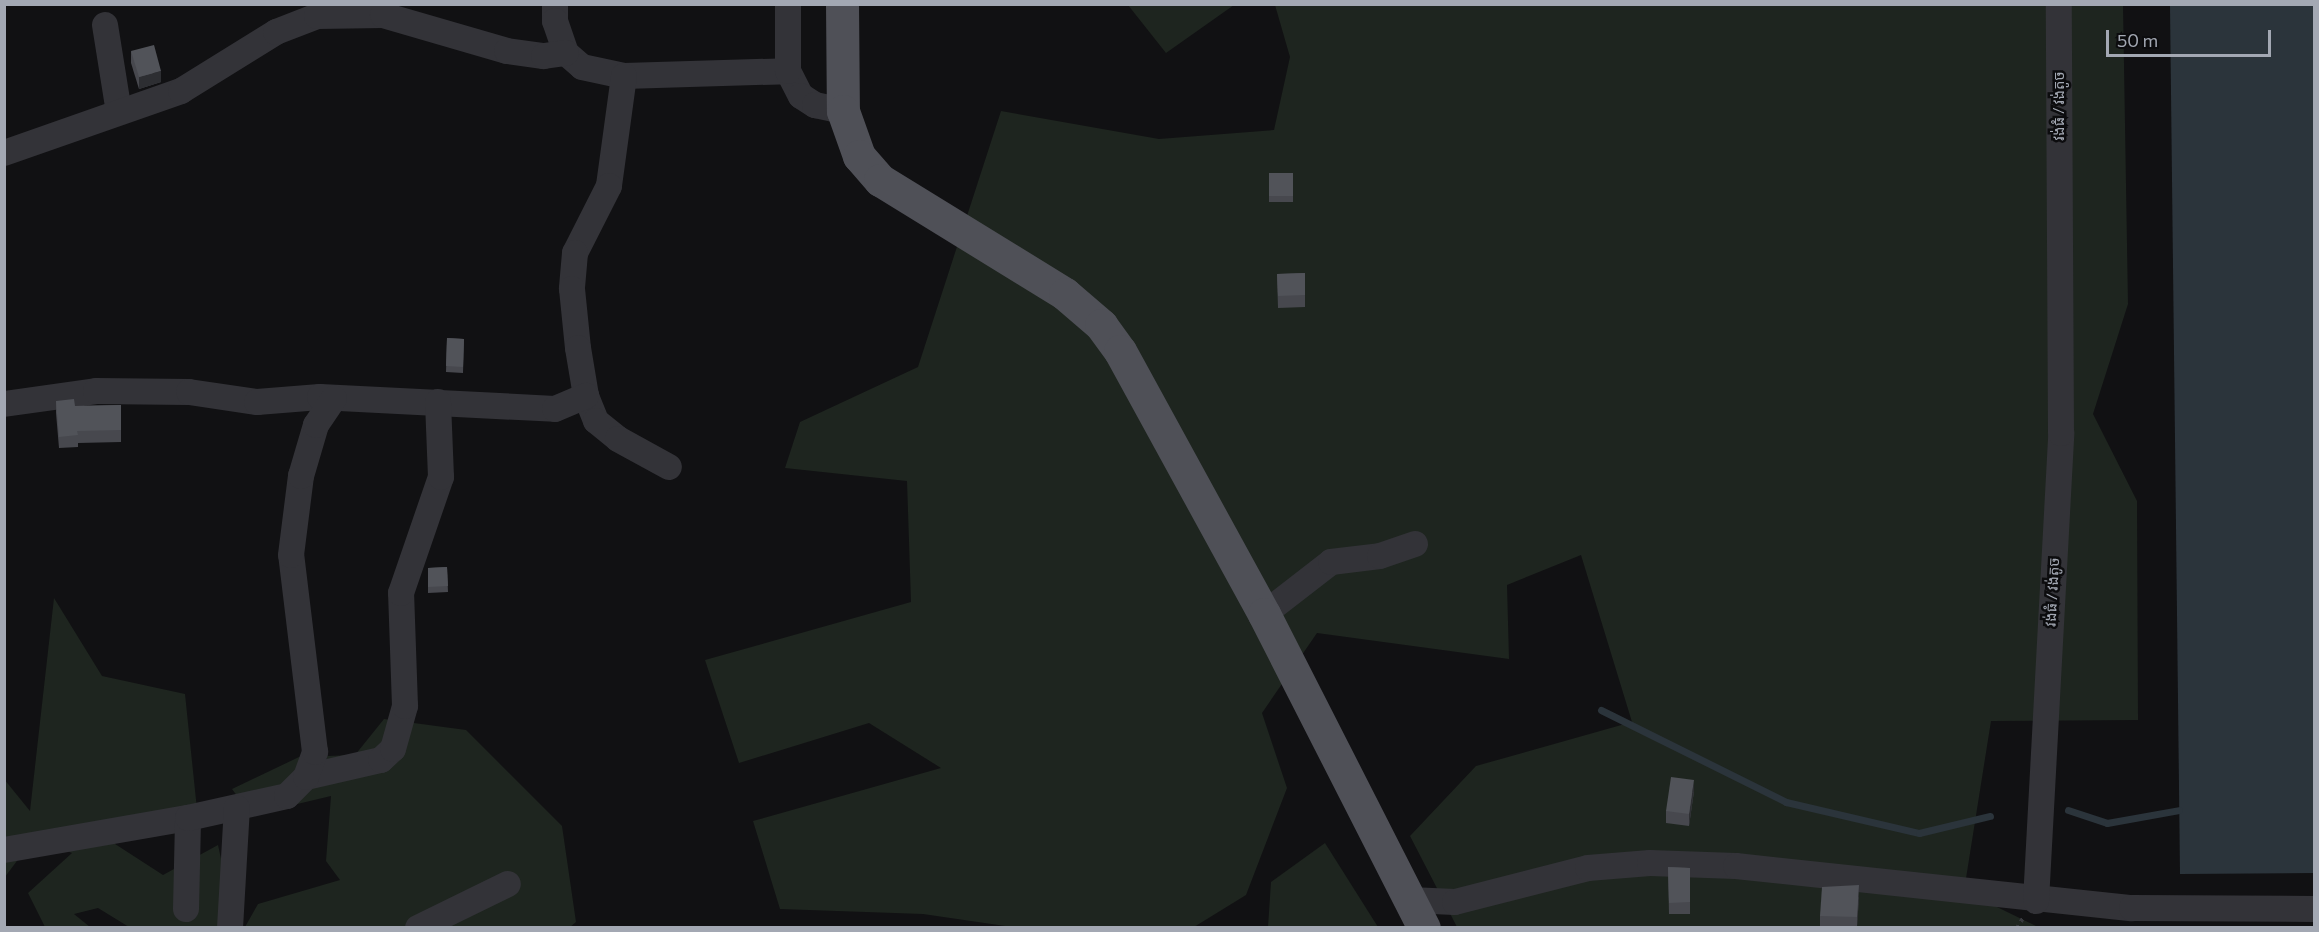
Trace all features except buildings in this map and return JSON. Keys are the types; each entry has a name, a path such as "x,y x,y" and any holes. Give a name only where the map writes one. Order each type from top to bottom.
{"main road":[{"path":"842,4 843,111 859,156 880,180 1065,294 1101,325 1120,351 1264,614 1417,914"}],"street":[{"path":"555,4 555,21 566,53 582,67 624,76 788,71"},
{"path":"788,4 788,71 801,96 815,105 843,111"},
{"name":"វង់ធំ / វង់តូច","path":"2036,900 2061,433 2059,4"},
{"path":"4,153 181,91 276,33 317,16 382,15 507,51 544,56 566,53"},
{"path":"105,25 119,112"},
{"path":"624,76 609,186 575,253 572,289 586,396 596,421 618,439 669,467"},
{"path":"4,404 96,391 189,392 257,402 334,398 555,409 586,396"},
{"path":"4,850 188,818 287,796 306,777 315,753 291,555 301,476 316,425 334,398"},
{"path":"306,777 381,760 393,748 405,706 400,593 441,477 438,402"},
{"path":"1264,614 1331,562 1380,556 1415,543"},
{"path":"230,927 237,808"},
{"path":"186,909 188,818"},
{"path":"1417,914 1588,868 1650,863 1736,866 2036,900 2132,908 2314,909"},
{"path":"418,927 508,884"}],"shaded area":[{"path":"1128,5 1234,5 1166,53"},
{"path":"1275,5 2123,5 2128,304 2093,414 2137,501 2138,720 1991,721 1964,891 2038,927 1457,927 1410,836 1476,766 1632,722 1581,555 1507,585 1509,659 1317,633 1262,713 1287,788 1246,895 1194,927 1012,927 923,914 780,909 753,821 941,768 869,723 739,763 705,660 911,602 907,481 785,468 800,422 918,367 1001,111 1159,139 1274,130 1290,57"},
{"path":"2170,5 2314,5 2314,873 2180,874"},
{"path":"54,598 102,676 185,694 198,819 112,842 163,875 218,845 236,927 129,927 98,908 74,914 90,927 45,927 28,893 72,853 34,838 5,877 4,779 30,811"},
{"path":"384,719 466,730 562,826 576,922 569,928 245,927 258,904 340,880 326,861 331,796 251,815 232,789 299,757 355,755"},
{"path":"1325,843 1378,927 1268,927 1271,882"}],"waterway":[{"path":"1601,710 1786,802 1919,833 1990,816"},
{"path":"2068,810 2107,823 2179,810"}]}
